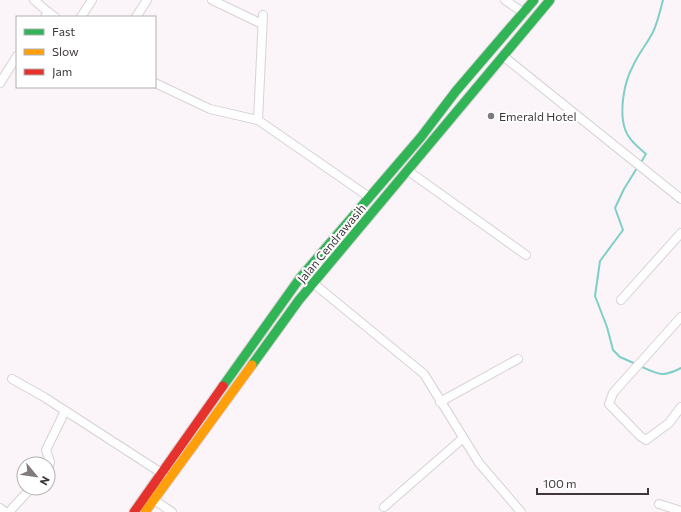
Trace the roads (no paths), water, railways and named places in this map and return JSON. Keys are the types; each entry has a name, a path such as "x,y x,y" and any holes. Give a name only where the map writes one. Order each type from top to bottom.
{"main road":[{"name":"Jalan Cendrawasih","path":"134,512 163,474 300,278 421,137 456,91 534,0"},
{"name":"Jalan Cendrawasih","path":"145,512 299,300 550,0"}],"street":[{"path":"34,0 49,15"},
{"path":"82,16 92,0"},
{"path":"137,16 147,0"},
{"path":"212,0 263,20 258,120"},
{"path":"505,0 524,13"},
{"path":"503,56 681,199"},
{"path":"0,83 16,58"},
{"path":"156,83 210,109 258,120 369,197"},
{"path":"407,170 526,255"},
{"path":"621,300 681,233"},
{"path":"313,283 424,374 462,439 479,463 521,512"},
{"path":"681,317 624,380 613,393 609,401 610,406 646,440 669,423 681,407"},
{"path":"440,402 518,359"},
{"path":"12,379 163,474"},
{"path":"48,456 48,445 65,411"},
{"path":"384,507 462,439"},
{"path":"9,512 24,496"},
{"path":"154,500 172,512"},
{"path":"659,504 681,512"},
{"path":"0,508 5,512"}],"waterway":[{"path":"640,164 646,154 626,133 622,114 623,97 627,80 637,57 648,41 658,20 663,0"},
{"path":"636,364 620,357 613,350 607,327 595,296 600,261 623,230 615,208 624,189 637,168"},
{"path":"640,366 660,374 669,373 681,368"}],"place":[{"name":"Emerald Hotel","path":"491,116"}]}
